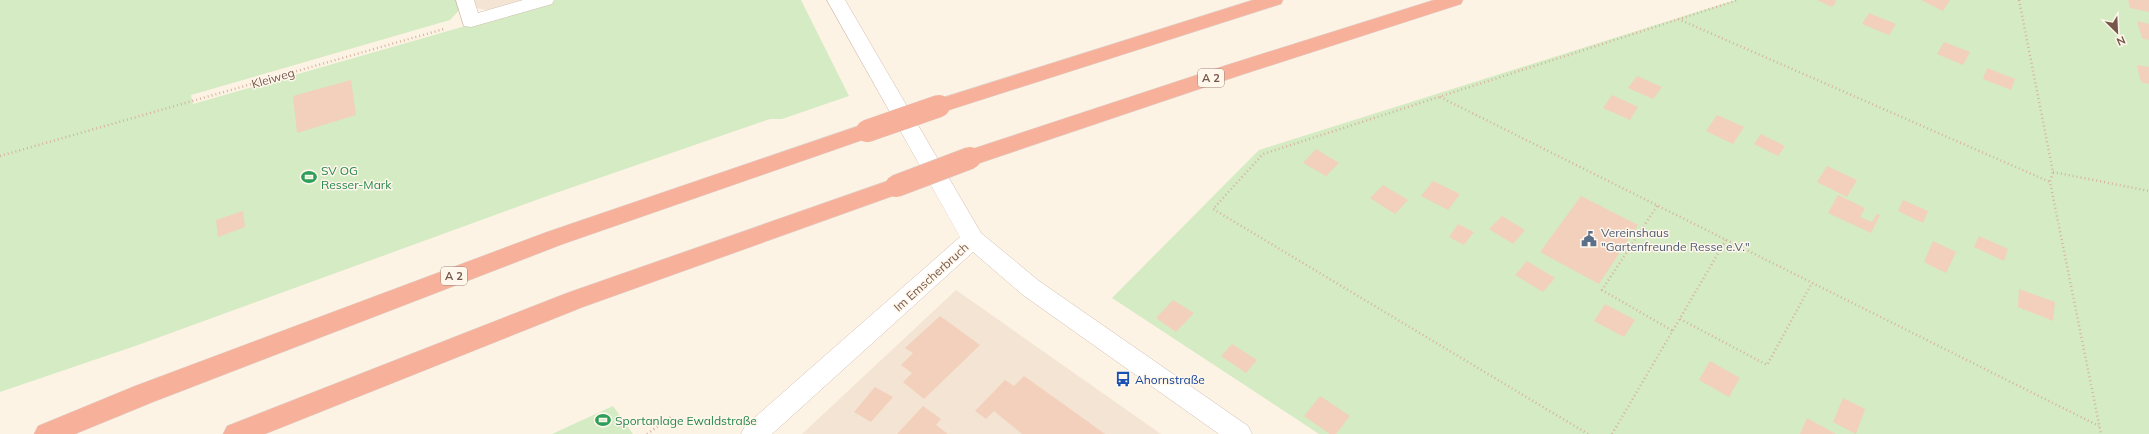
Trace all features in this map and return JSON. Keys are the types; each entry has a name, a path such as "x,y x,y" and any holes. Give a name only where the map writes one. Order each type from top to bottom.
{"highway":[{"name":"A 2","path":"46,434 144,394 555,238 939,106 1274,0"},
{"name":"A 2","path":"236,434 575,300 896,186 970,158 1234,70 1454,0"}],"street":[{"path":"465,0 471,21 545,0"},
{"name":"Im Emscherbruch","path":"754,434 973,239 836,0"},
{"path":"973,239 1031,288 1239,434"}],"path":[{"path":"1588,434 1213,209 1263,154 1738,0"},
{"path":"2019,0 2053,172 2050,182 2101,434"},
{"path":"1678,19 2050,182"},
{"name":"Kleiweg","path":"0,156 471,21"},
{"path":"1440,97 2100,426"},
{"path":"2053,172 2149,191"},
{"path":"1657,206 1602,290 1673,331"},
{"path":"1612,434 1726,240"},
{"path":"1680,319 1767,365 1812,283"},
{"path":"647,434 672,417"}],"shaded area":[{"path":"469,0 521,0 487,10 471,7"},
{"path":"956,290 1161,434 802,434"}],"green space":[{"path":"0,0 459,0 461,8 450,20 191,95 193,104 556,0 801,0 849,96 782,119 770,119 550,195 138,345 0,392"},
{"path":"1735,0 2149,0 2149,434 1319,434 1112,298 1259,150"},
{"name":"Sportanlage Ewaldstraße","path":"613,406 633,434 552,434"}],"building":[{"path":"1817,0 1835,0 1836,2 1832,7"},
{"path":"1921,0 1950,0 1943,11"},
{"path":"2128,0 2149,0 2149,12 2130,8"},
{"path":"1869,13 1896,24 1889,35 1862,24"},
{"path":"2137,21 2149,24 2149,40 2142,38"},
{"path":"1944,42 1970,52 1963,65 1937,54"},
{"path":"2137,65 2149,67 2149,84 2141,82"},
{"path":"1987,68 2015,79 2011,90 1983,79"},
{"path":"1637,76 1662,87 1653,99 1628,88"},
{"name":"SV OG Resser-Mark","path":"351,80 356,115 297,133 293,96"},
{"path":"1612,95 1638,107 1630,120 1603,108"},
{"path":"1717,115 1744,127 1733,144 1706,131"},
{"path":"1761,134 1785,146 1778,156 1754,144"},
{"path":"1316,149 1339,163 1326,176 1303,163"},
{"path":"1827,166 1857,180 1847,197 1817,182"},
{"path":"1433,181 1460,194 1448,210 1421,196"},
{"path":"1383,185 1408,200 1395,214 1370,198"},
{"path":"1838,195 1865,208 1860,217 1872,222 1877,214 1880,215 1871,233 1828,213"},
{"name":"Vereinshaus \"Gartenfreunde Resse e.V.\"","path":"1581,196 1638,225 1599,284 1540,252"},
{"path":"1903,200 1928,211 1923,223 1898,211"},
{"path":"243,211 245,227 218,237 216,220"},
{"path":"1502,216 1525,230 1513,244 1489,229"},
{"path":"1458,224 1474,232 1464,245 1449,237"},
{"path":"1979,236 2008,249 2004,261 1974,247"},
{"path":"1933,241 1956,252 1946,273 1924,262"},
{"path":"1527,261 1555,278 1543,292 1515,275"},
{"path":"2019,289 2055,302 2053,321 2018,307"},
{"path":"1173,300 1194,313 1176,332 1156,318"},
{"path":"1605,304 1635,320 1624,337 1594,321"},
{"path":"940,316 980,345 924,399 903,382 912,373 901,365 913,353 905,348"},
{"path":"1232,344 1257,360 1246,373 1221,356"},
{"path":"1710,361 1740,378 1729,397 1699,380"},
{"path":"1024,376 1105,434 1022,434 994,411 986,419 975,411 1005,380 1014,386"},
{"path":"875,387 893,397 871,422 854,412"},
{"path":"1320,396 1350,416 1336,434 1330,434 1304,416"},
{"path":"1843,398 1865,409 1856,434 1833,422"},
{"path":"923,406 941,419 936,425 948,434 897,434"},
{"path":"1807,418 1836,434 1800,434"}],"place":[{"name":"SV OG Resser-Mark","path":"309,177"},
{"name":"Vereinshaus \"Gartenfreunde Resse e.V.\"","path":"1589,239"},
{"name":"Ahornstraße","path":"1123,379"},
{"name":"Sportanlage Ewaldstraße","path":"603,420"}]}
